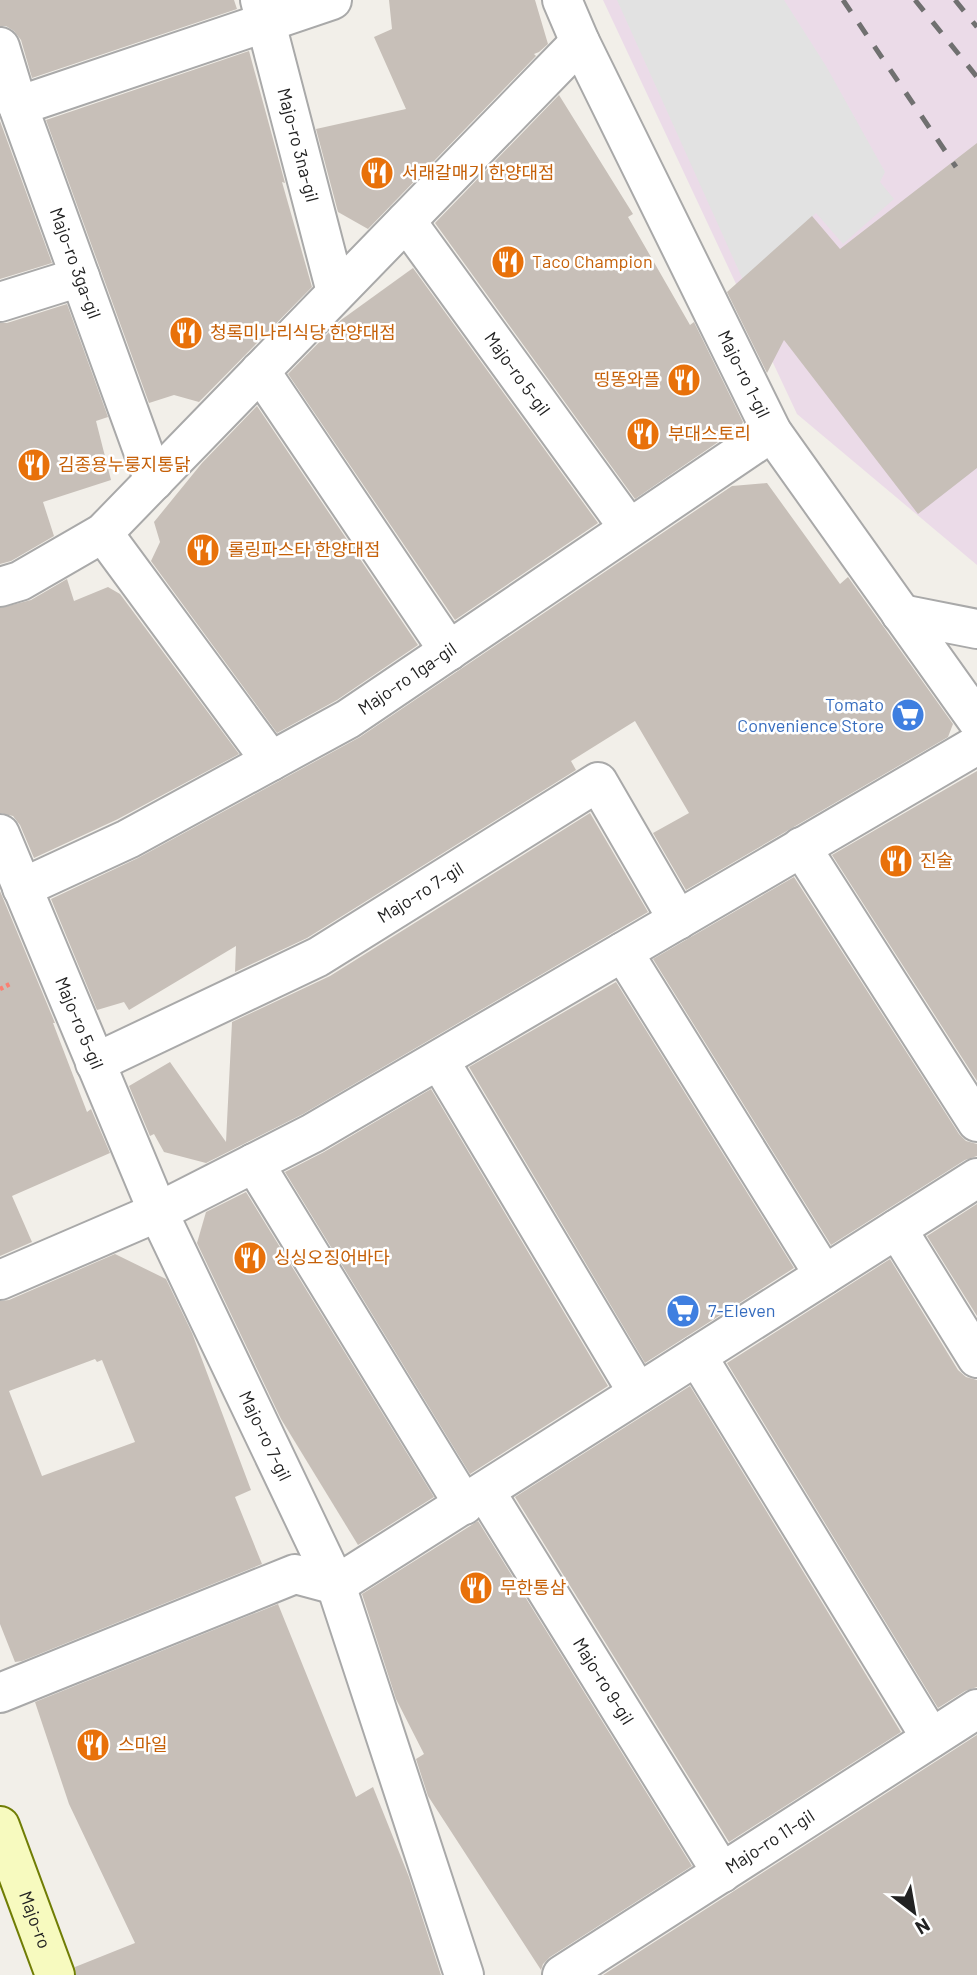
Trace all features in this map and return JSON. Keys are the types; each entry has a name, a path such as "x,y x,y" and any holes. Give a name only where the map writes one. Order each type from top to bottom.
{"main road":[{"name":"Majo-ro","path":"0,1826 55,1975"}],"street":[{"path":"18,106 263,11 332,0"},
{"name":"Majo-ro 1-gil","path":"562,0 580,42 772,432 977,720"},
{"name":"Majo-ro 3na-gil","path":"263,11 336,292"},
{"path":"0,587 20,581 103,533 580,42"},
{"name":"Majo-ro 3ga-gil","path":"0,47 18,106 154,481"},
{"name":"Majo-ro 5-gil","path":"406,221 629,528"},
{"path":"0,302 80,277"},
{"path":"260,371 449,651"},
{"name":"Majo-ro 1ga-gil","path":"22,888 128,839 348,719 772,432"},
{"path":"103,533 271,761"},
{"path":"901,614 977,629"},
{"path":"0,1280 158,1212 313,1133 977,745"},
{"name":"Majo-ro 7-gil","path":"95,1063 318,957 598,782 678,920"},
{"name":"Majo-ro 5-gil","path":"0,834 158,1212"},
{"path":"802,847 977,1122"},
{"path":"623,952 824,1275"},
{"path":"439,1060 638,1394"},
{"path":"254,1163 474,1498"},
{"path":"0,1693 295,1574 336,1585 977,1178"},
{"name":"Majo-ro 7-gil","path":"158,1212 336,1585"},
{"path":"897,1229 977,1358"},
{"path":"697,1356 931,1738"},
{"name":"Majo-ro 9-gil","path":"474,1498 722,1873"},
{"path":"336,1585 464,1975"},
{"name":"Majo-ro 11-gil","path":"562,1975 977,1709"}],"shaded area":[{"path":"603,0 977,0 977,565 797,414"},
{"path":"617,0 784,0 826,66 885,172 880,182 894,199 843,244 816,213 743,280"}],"building":[{"path":"0,0 234,0 237,9 32,78 21,40 14,31 0,26"},
{"path":"389,0 535,0 548,44 534,54 536,56 368,229 338,212 316,129 406,109 374,37 392,29"},
{"path":"249,51 312,287 199,402 174,395 149,403 46,120"},
{"path":"559,95 633,214 628,217 690,325 694,322 743,422 740,427 635,499 435,223"},
{"path":"0,121 52,263 0,279"},
{"path":"977,143 977,468 918,514 784,340 767,373 727,292 812,216 840,249"},
{"path":"413,268 598,523 455,620 288,374 341,320"},
{"path":"67,304 108,417 96,421 111,480 43,502 54,536 11,561 0,564 0,323"},
{"path":"257,406 418,645 337,700 277,733 151,561 160,542 154,522 202,463"},
{"path":"767,483 840,584 848,577 953,724 948,737 686,890 653,833 689,813 635,721 571,761 576,770 307,938 235,972 236,946 129,1010 124,1002 97,1010 51,899 138,858 360,737 732,486"},
{"path":"67,579 74,601 108,587 120,594 239,754 118,819 34,858 20,825 13,816 0,813 0,608 31,600"},
{"path":"977,771 977,1081 832,855"},
{"path":"590,813 648,912 303,1114 206,1163 164,1152 154,1134 150,1136 129,1086 170,1062 226,1142 232,1022 330,976"},
{"path":"794,877 959,1134 966,1141 977,1144 977,1156 965,1160 831,1245 653,959"},
{"path":"0,891 55,1023 87,1112 91,1109 110,1153 12,1196 32,1242 0,1256"},
{"path":"616,982 794,1268 645,1363 469,1067"},
{"path":"431,1089 608,1386 470,1474 285,1172"},
{"path":"246,1192 434,1497 358,1545 281,1419 197,1243 206,1212"},
{"path":"977,1204 977,1316 927,1236"},
{"path":"115,1254 166,1279 192,1333 251,1490 235,1497 262,1564 15,1662 0,1624 0,1301 9,1300","holes":["95,1359 97,1362 102,1360 135,1442 42,1476 9,1391"]},
{"path":"890,1259 958,1370 966,1377 977,1380 977,1687 965,1691 938,1708 727,1363"},
{"path":"690,1386 901,1732 729,1842 515,1497"},
{"path":"478,1521 692,1866 550,1957 541,1970 428,1796 416,1759 424,1754 396,1699 362,1594"},
{"path":"278,1604 356,1797 373,1787 409,1877 441,1975 76,1975 75,1967 135,1943 69,1804 35,1702"},
{"path":"977,1735 977,1975 603,1975 734,1891"}],"railway":[{"path":"843,0 956,167"},
{"path":"915,0 977,77"},
{"path":"955,0 977,27"}],"place":[{"name":"서래갈매기 한양대점","path":"377,173"},
{"name":"Taco Champion","path":"508,262"},
{"name":"청록미나리식당 한양대점","path":"186,333"},
{"name":"띵똥와플","path":"684,380"},
{"name":"부대스토리","path":"643,434"},
{"name":"김종용누룽지통닭","path":"34,465"},
{"name":"롤링파스타 한양대점","path":"203,550"},
{"name":"Tomato Convenience Store","path":"908,715"},
{"name":"진술","path":"896,861"},
{"name":"싱싱오징어바다","path":"250,1258"},
{"name":"7-Eleven","path":"683,1311"},
{"name":"무한통삼","path":"476,1588"},
{"name":"스마일","path":"93,1745"}]}
